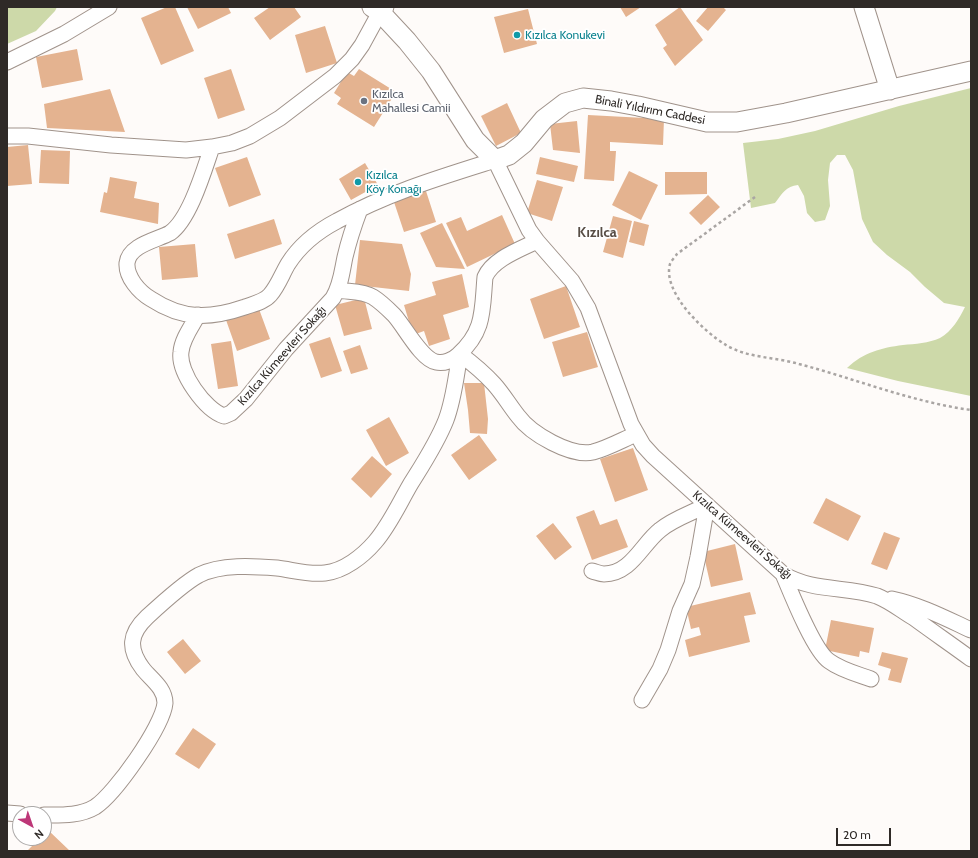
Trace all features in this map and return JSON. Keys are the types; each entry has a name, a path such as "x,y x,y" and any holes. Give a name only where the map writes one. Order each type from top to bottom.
{"street":[{"path":"7,62 64,34 109,7"},
{"path":"864,7 890,90"},
{"path":"7,136 28,136 112,145 186,150 212,147 250,136 274,122 335,76 352,59 362,45 379,9 431,71 475,140 495,160 406,189 336,221 311,238 296,254 269,296 259,302 229,313 208,316 175,312 147,297 137,288 128,273 127,262 130,255 137,248 170,233 176,227 193,200 212,147"},
{"name":"Binali Yıldırım Caddesi","path":"495,160 509,155 524,143 544,119 565,103 583,98 638,106 707,122 737,122 786,113 971,71"},
{"name":"Kızılca Kümeevleri Sokağı","path":"495,160 523,219 536,241 572,281 588,308 631,424 643,445 653,456 783,574 794,581 804,584 878,596 903,611 971,659"},
{"name":"Kızılca Kümeevleri Sokağı","path":"198,315 181,350 180,357 188,378 202,400 211,409 224,416 231,413 246,399 286,349 324,309 338,290 347,248 360,209"},
{"path":"338,290 367,294 374,298 395,316 428,358 436,362 444,363 453,360 460,354 476,334 480,325 485,277 488,270 505,258 536,241"},
{"path":"460,354 479,369 493,383 524,423 544,437 565,448 582,452 592,452 636,434"},
{"path":"52,815 80,813 95,807 112,791 138,758 158,724 165,702 161,688 143,669 134,653 132,640 136,630 147,617 178,590 200,575 223,568 252,566 310,573 327,573 345,566 359,557 375,542 391,518 440,434 447,418 460,354"},
{"path":"592,571 603,574 614,572 624,567 635,559 654,535 662,528 706,505"},
{"path":"642,700 660,669 668,650 680,612 692,584 697,564 706,505"},
{"path":"783,574 812,637 824,657 837,666 871,679"},
{"path":"878,596 931,611 971,630"}],"path":[{"path":"755,197 677,254 670,264 672,288 681,303 699,323 726,345 746,353 791,362 919,400 971,410"}],"green space":[{"path":"7,7 57,7 36,31 7,44"},
{"path":"971,88 971,396 898,381 847,368 866,354 880,349 927,342 940,338 952,328 965,307 944,303 910,272 887,255 873,242 862,219 853,170 845,155 837,155 830,163 828,180 830,206 825,220 815,222 807,213 804,196 798,185 787,189 775,203 751,208 743,143 778,139 815,131 899,106"}],"building":[{"path":"167,7 175,7 194,51 161,65 141,18"},
{"path":"187,7 228,7 231,13 198,29"},
{"path":"270,7 294,7 301,17 270,40 254,18"},
{"path":"620,7 641,7 626,17"},
{"path":"680,7 703,40 675,66 663,48 667,45 655,25"},
{"path":"708,7 723,7 726,10 708,31 696,21"},
{"name":"Kızılca Konukevi","path":"528,9 537,44 504,53 494,17"},
{"path":"325,26 337,63 306,73 295,35"},
{"path":"77,49 83,80 42,88 36,57"},
{"path":"231,69 245,110 218,119 204,78"},
{"name":"Kızılca Mahallesi Camii","path":"359,69 396,92 374,127 337,104 341,98 334,93 347,72 354,76"},
{"path":"110,89 125,132 47,128 44,104"},
{"path":"507,103 521,133 496,146 481,116"},
{"path":"588,115 664,119 663,145 610,142 610,151 616,151 614,181 584,179"},
{"path":"577,121 580,153 553,150 550,124"},
{"path":"28,145 32,184 7,186 7,147"},
{"path":"41,150 70,151 69,184 39,183"},
{"path":"247,157 261,195 229,207 215,168"},
{"path":"540,157 578,166 574,182 536,174"},
{"name":"Kızılca Köy Konağı","path":"365,163 378,185 351,200 339,179"},
{"path":"629,171 658,185 641,220 612,205"},
{"path":"665,172 707,172 707,194 665,195"},
{"path":"110,177 137,182 134,198 159,203 158,224 100,212 104,192 107,193"},
{"path":"537,180 563,187 552,221 527,213"},
{"path":"426,191 436,222 404,232 394,202"},
{"path":"708,195 720,207 701,225 689,213"},
{"path":"502,215 515,244 467,267 446,223 461,217 467,231"},
{"path":"613,216 632,221 623,258 603,252"},
{"path":"274,219 282,244 235,259 227,234"},
{"path":"634,221 649,225 644,246 629,242"},
{"path":"442,223 465,269 436,267 420,233"},
{"path":"360,240 402,244 411,274 409,291 355,285"},
{"path":"195,244 198,277 162,280 159,247"},
{"path":"462,274 469,307 443,315 450,339 429,346 424,331 413,335 404,305 436,295 432,282"},
{"path":"566,286 580,327 544,339 530,299"},
{"path":"364,298 372,329 344,336 335,305"},
{"path":"259,309 270,339 237,351 226,320"},
{"path":"587,332 598,367 563,377 552,342"},
{"path":"330,337 342,371 321,378 309,344"},
{"path":"231,341 238,386 218,389 211,344"},
{"path":"360,345 368,369 351,374 343,351"},
{"path":"464,383 484,383 488,419 487,434 470,433"},
{"path":"389,417 409,453 386,466 366,430"},
{"path":"479,435 497,460 469,480 451,455"},
{"path":"633,448 648,490 615,502 600,459"},
{"path":"372,456 392,474 371,498 351,479"},
{"path":"826,498 861,516 848,541 813,523"},
{"path":"594,510 600,525 617,519 628,547 592,560 576,517"},
{"path":"553,523 572,547 555,560 536,536"},
{"path":"884,532 900,538 887,570 871,564"},
{"path":"735,544 743,580 711,587 703,552"},
{"path":"750,592 756,614 744,616 750,642 689,657 685,640 701,635 699,627 691,629 686,607"},
{"path":"831,620 874,628 869,653 860,651 859,657 825,650"},
{"path":"183,639 201,661 185,674 167,652"},
{"path":"882,652 908,658 901,683 888,680 891,669 878,665"},
{"path":"193,728 216,744 199,769 175,754"},
{"path":"52,834 70,851 27,851 32,846 52,846"}],"place":[{"name":"Kızılca Konukevi","path":"517,35"},
{"name":"Kızılca Mahallesi Camii","path":"364,101"},
{"name":"Kızılca Köy Konağı","path":"358,182"}],"district":[{"name":"Kızılca","path":"597,233"}]}
